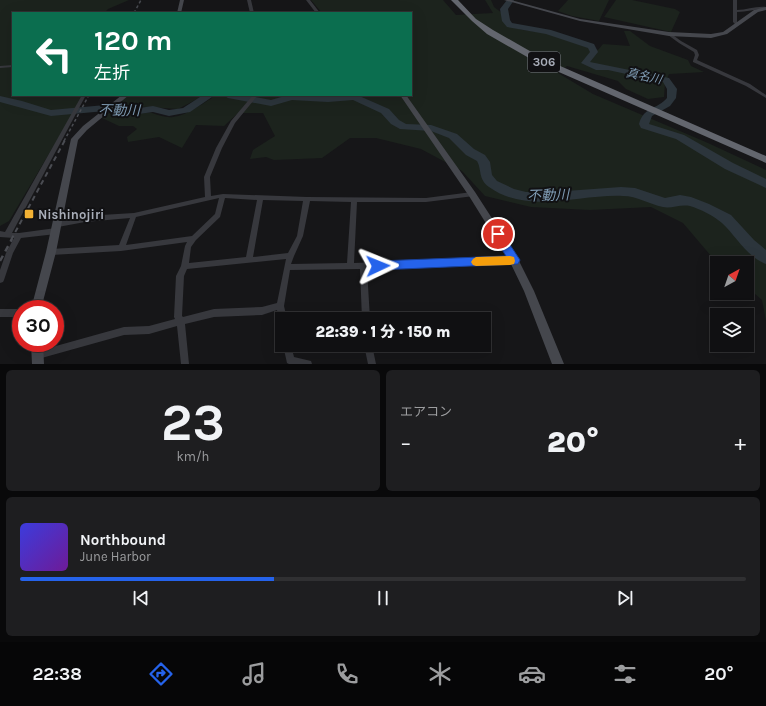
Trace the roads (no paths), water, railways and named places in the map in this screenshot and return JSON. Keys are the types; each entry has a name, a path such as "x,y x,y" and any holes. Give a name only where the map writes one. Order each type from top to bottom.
{"highway":[{"name":"306","path":"454,0 474,20 516,48 766,160"}],"street":[{"path":"179,12 182,0"},
{"path":"249,0 252,12"},
{"path":"308,0 317,12"},
{"path":"506,0 580,20 668,34 718,36 725,33 756,11 765,8"},
{"path":"735,0 735,22 737,24"},
{"path":"735,11 744,12 757,7 765,8"},
{"path":"668,34 696,51 697,55 695,61 748,85 766,97"},
{"path":"0,67 12,66"},
{"path":"83,96 4,235 19,236 85,219 134,215 223,196 354,200 426,200 472,194"},
{"path":"38,300 57,227 75,139 85,128 125,96"},
{"path":"404,96 472,194 514,260 529,291 558,364"},
{"path":"208,198 207,178 220,148 233,122 253,99"},
{"path":"186,364 181,320 178,317 180,276 185,266 188,246 194,238 218,215 223,196"},
{"path":"250,260 260,198"},
{"path":"281,312 280,306 287,267 290,256 300,236 307,199"},
{"path":"350,266 354,200"},
{"path":"121,248 134,215"},
{"path":"0,280 10,253 19,236"},
{"path":"51,252 121,248 194,238"},
{"path":"185,266 290,256"},
{"path":"287,267 363,266 514,260"},
{"path":"363,266 366,312"},
{"path":"38,359 124,331 149,330 181,320 214,313 262,311 280,306"},
{"path":"0,313 12,313"},
{"path":"288,352 290,360 308,364"},
{"path":"369,352 372,364"}],"waterway":[{"name":"真名川","path":"511,0 504,9 506,21 510,25 548,32 591,46 594,52 585,63 596,67 608,67 666,80 672,89 670,101 649,114 644,122 645,126 680,137 729,166 766,184"},
{"name":"不動川","path":"0,99 51,113 116,107 139,111 153,109 169,113 186,110 208,96"},
{"name":"不動川","path":"233,96 271,103 292,97 328,99 354,97 385,111 395,122 404,127 431,128 453,136 470,152 481,158 484,162 486,176 493,184 510,192 526,197 566,196 621,191 635,192 665,203 680,200 691,202 705,207 726,219 749,244 766,258"}],"railway":[{"path":"135,12 141,0"},
{"path":"64,141 88,96"},
{"path":"11,240 65,140"},
{"path":"0,261 12,239"}],"place":[{"name":"Nishinojiri","path":"29,214"}]}
